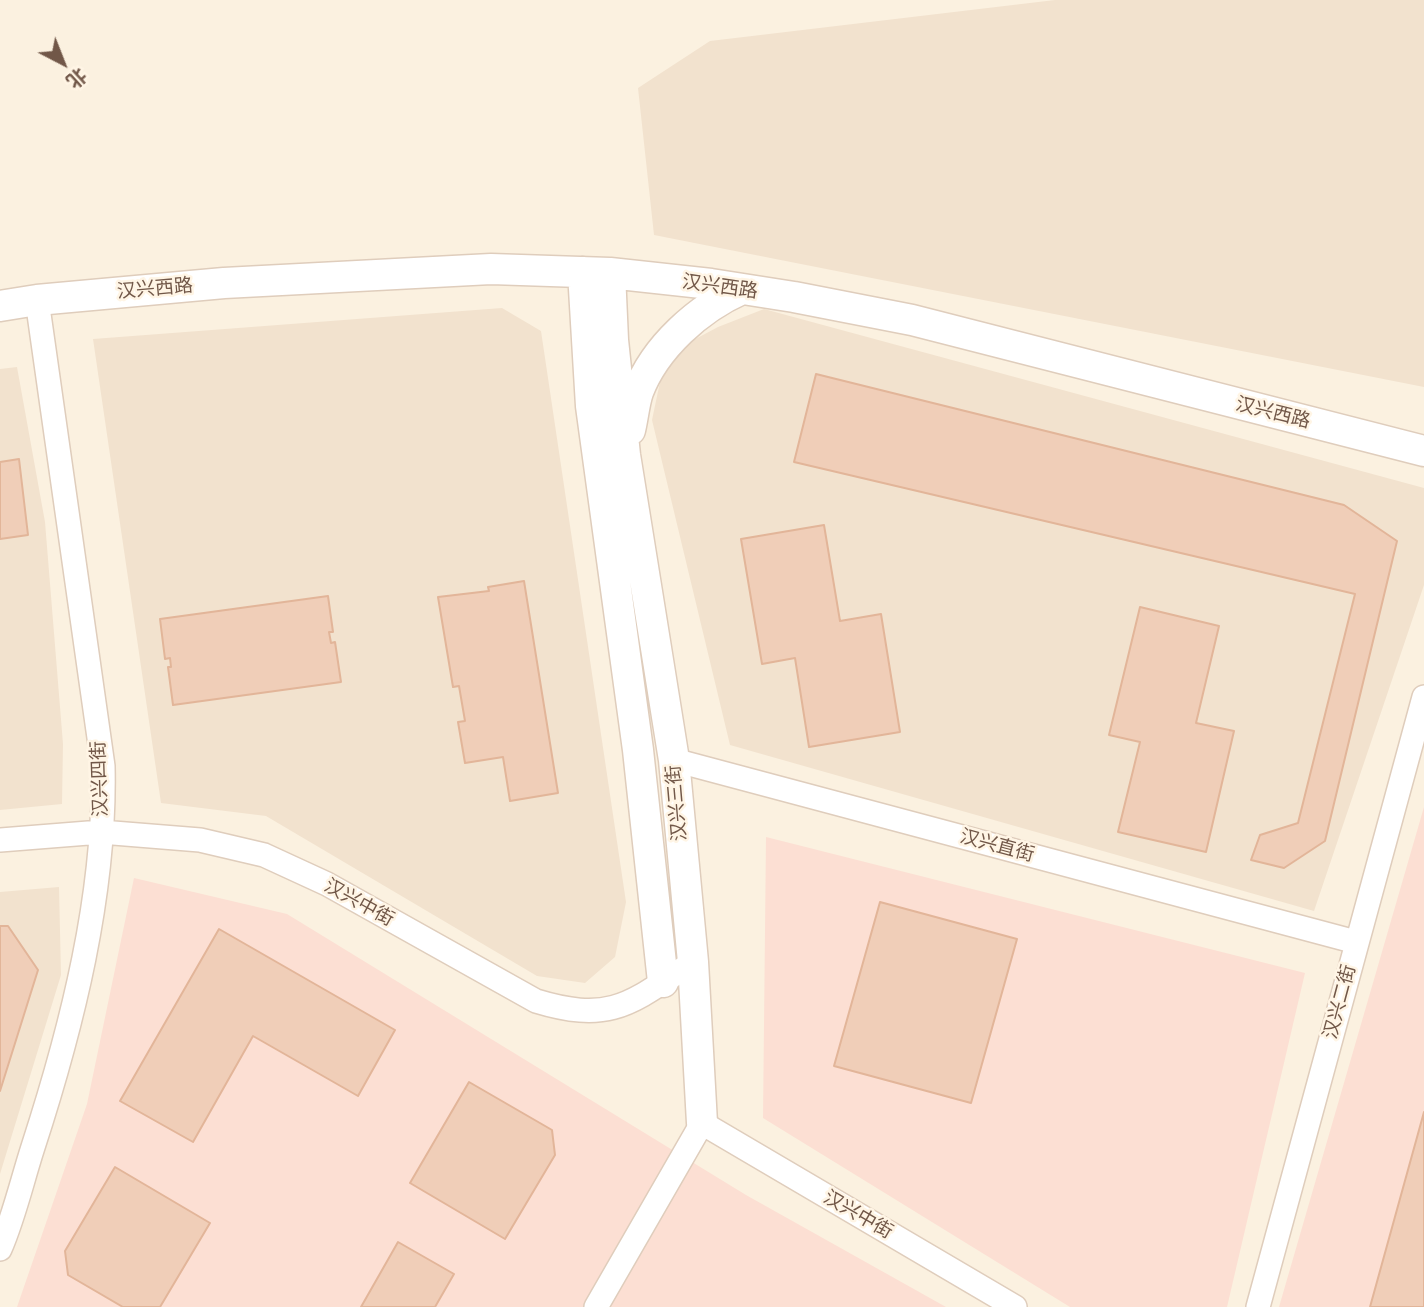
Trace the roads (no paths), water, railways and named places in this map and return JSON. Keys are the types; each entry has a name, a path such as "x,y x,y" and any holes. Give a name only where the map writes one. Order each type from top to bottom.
{"street":[{"name":"汉兴西路","path":"0,306 37,300 224,283 491,269 597,273 742,289 912,320 1424,451"},
{"name":"汉兴三街","path":"597,273 613,340 625,455 674,760 692,962 702,1123"},
{"name":"汉兴三街","path":"597,273 591,406 638,750 663,982"},
{"path":"625,455 638,392 655,362 671,340 693,321 723,298 742,289"},
{"name":"汉兴四街","path":"0,1249 56,1076 95,904 104,802 103,766 37,300"},
{"name":"汉兴二街","path":"1258,1307 1424,697"},
{"name":"汉兴直街","path":"638,750 1356,942"},
{"name":"汉兴中街","path":"0,840 101,832 200,840 264,855 327,884 536,1002 566,1010 598,1012 629,1004 692,962"},
{"path":"596,1307 702,1123"},
{"name":"汉兴中街","path":"702,1123 1015,1307"}]}
